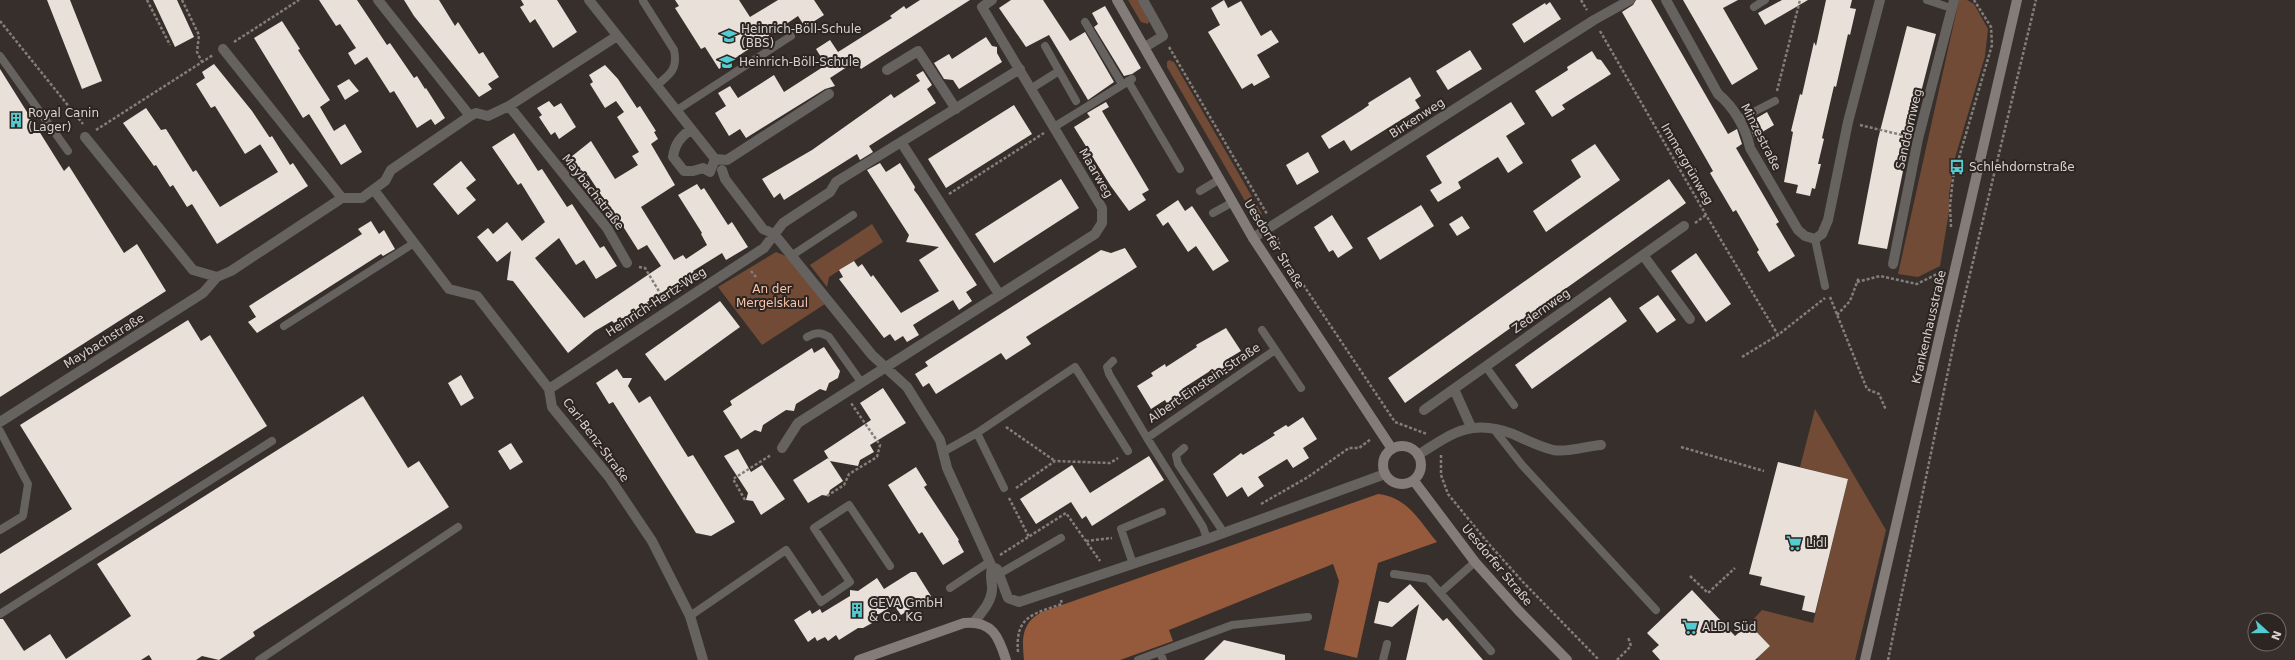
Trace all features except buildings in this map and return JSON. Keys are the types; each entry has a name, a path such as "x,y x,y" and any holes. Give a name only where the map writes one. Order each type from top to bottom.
{"street":[{"path":"378,0 470,116"},
{"path":"589,0 715,160"},
{"name":"Maarweg","path":"885,367 998,294 1095,234 1102,223 1102,208 1032,88 982,7 992,0"},
{"name":"Uesdorfer Straße","path":"1117,0 1253,238 1392,449"},
{"path":"1143,0 1163,36 1144,47"},
{"name":"Birkenweg","path":"1253,238 1594,20 1630,0"},
{"name":"Minzestraße","path":"1666,0 1718,94 1728,102 1747,136 1750,148 1798,230 1805,236 1815,239"},
{"path":"1815,239 1822,234 1828,220 1848,122 1880,0"},
{"name":"Krankenhausstraße","path":"1865,660 2017,0"},
{"name":"Sanddornweg","path":"1894,264 1918,139 1950,3"},
{"path":"223,48 342,198 362,198 385,181 392,170 470,116 476,113 488,116 509,106 617,36"},
{"path":"887,70 918,51 956,109"},
{"path":"774,234 783,223 830,192 836,182 1020,69"},
{"path":"715,160 727,160 829,94"},
{"name":"Maybachstraße","path":"509,106 607,228 627,263"},
{"path":"691,129 681,136 674,147 673,157 678,164 684,171 693,171 703,168 710,172 715,160"},
{"path":"85,137 193,270 218,277"},
{"path":"901,142 998,294"},
{"path":"722,170 725,179 763,229 774,234 872,355 907,386 940,440 947,468 990,564 991,596 983,611 974,622 949,628 859,660"},
{"name":"Carl-Benz-Straße","path":"374,190 449,289 477,296 549,389 552,407 609,476 652,541 690,616 703,660"},
{"name":"Maybachstraße","path":"0,422 203,293 218,277 231,271 342,198"},
{"name":"Zedernweg","path":"1424,410 1684,226"},
{"name":"Heinrich-Hertz-Weg","path":"549,389 764,248 774,234"},
{"path":"1643,255 1690,320"},
{"path":"782,448 798,423 885,367"},
{"path":"1454,389 1471,427"},
{"path":"1418,455 1446,436 1471,427 1493,428 1554,450 1602,445"},
{"path":"1406,447 1418,455 1421,466 1414,480 1408,484 1394,483 1385,474 1383,469 1384,458 1392,449 1406,447"},
{"path":"990,564 997,569 1005,594 1008,598 1019,602 1207,539 1385,474"},
{"name":"Uesdorfer Straße","path":"1414,480 1475,562 1518,610 1567,660"},
{"path":"974,622 994,631 1001,642 1006,660"}],"lane":[{"path":"1754,6 1765,0"},
{"path":"1927,0 1950,3"},
{"path":"643,1 674,50 676,58 672,73 657,85"},
{"path":"1084,22 1127,81 1180,169"},
{"path":"677,110 791,36"},
{"path":"1045,46 1076,101"},
{"path":"0,56 68,152"},
{"path":"1032,88 1059,71"},
{"path":"1054,126 1127,81"},
{"path":"1738,120 1774,100"},
{"path":"1200,191 1220,179"},
{"path":"1213,213 1233,202"},
{"path":"791,256 853,215"},
{"path":"1815,239 1825,286"},
{"path":"284,326 414,243"},
{"path":"1262,330 1301,388"},
{"path":"807,337 817,333 824,333 861,382"},
{"name":"Albert-Einstein-Straße","path":"1207,539 1203,526 1147,438 1275,350"},
{"path":"1113,361 1107,367 1109,374 1147,438"},
{"path":"944,452 977,433 1075,367 1128,451"},
{"path":"1486,367 1514,405"},
{"path":"1493,428 1522,465 1656,610"},
{"path":"0,431 28,484 23,516 0,530"},
{"path":"977,433 1006,491"},
{"path":"0,614 272,441"},
{"path":"1184,448 1176,455 1178,464 1224,533"},
{"path":"690,616 786,550 821,602 850,582 814,528 849,505 890,566"},
{"path":"1133,564 1121,529 1162,512"},
{"path":"259,660 458,527"},
{"path":"999,574 1061,538"},
{"path":"1440,593 1475,562"},
{"path":"950,588 990,564"},
{"path":"1394,574 1428,579 1491,651"},
{"path":"1138,660 1232,625 1308,617"},
{"path":"1383,660 1387,644"},
{"path":"1160,652 1163,660"}],"path":[{"path":"147,0 170,45"},
{"path":"182,0 199,35 197,52 202,62"},
{"path":"0,21 84,125 85,137 299,0"},
{"name":"Immergrünweg","path":"1582,0 1706,216 1778,335"},
{"path":"1774,100 1800,0"},
{"path":"1951,232 1950,206 1955,172 1992,44 1991,27 1974,0"},
{"path":"1888,660 1957,328 2036,0"},
{"path":"1163,36 1273,225 1280,248 1290,265 1395,422 1422,431 1435,444 1441,453 1441,475 1448,494 1488,543 1518,576 1599,660"},
{"path":"1848,122 1918,139"},
{"path":"939,201 1054,126"},
{"path":"627,263 645,268 670,309"},
{"path":"1858,282 1880,276 1917,284 1942,271"},
{"path":"1837,315 1850,301 1859,277"},
{"path":"1742,357 1778,335 1829,295 1867,389 1879,394 1886,410"},
{"path":"827,496 844,485 849,474 877,457 880,445 844,393"},
{"path":"996,420 1055,461 1110,463 1128,451"},
{"path":"1681,447 1764,472"},
{"path":"746,500 733,479 782,448"},
{"path":"1028,537 1006,491 1055,461"},
{"path":"1086,542 1123,536"},
{"path":"1690,576 1708,593 1735,568"},
{"path":"1019,654 1017,637 1022,624 1032,615 1062,604 1058,589"},
{"path":"1617,660 1631,646 1628,637"}],"green space":[{"path":"1128,0 1138,0 1149,21 1148,24 1141,22"},
{"path":"1959,0 1967,0 1974,4 1988,29 1985,56 1955,158 1949,194 1949,212 1940,266 1918,277 1898,274"},
{"path":"1169,60 1174,62 1262,214 1260,218 1255,218 1167,67 1167,62"},
{"path":"872,224 883,242 829,277 827,287 810,265"},
{"name":"An der Mergelskaul","path":"776,252 788,257 825,304 762,345 718,287"},
{"path":"1815,409 1886,530 1855,660 1758,660 1757,658 1770,646 1749,624 1762,610 1813,623 1848,479 1800,467"}],"shaded area":[{"path":"1378,494 1388,496 1405,505 1412,511 1437,542 1378,563 1357,658 1324,650 1339,581 1333,564 1169,630 1173,641 1120,660 1024,660 1024,632 1030,621 1042,612"}],"place":[{"name":"Heinrich-Böll-Schule (BBS)","path":"729,36"},
{"name":"Heinrich-Böll-Schule","path":"727,62"},
{"name":"Royal Canin (Lager)","path":"16,120"},
{"name":"Schlehdornstraße","path":"1957,167"},
{"name":"Lidl","path":"1794,543"},
{"name":"GEVA GmbH & Co. KG","path":"857,610"},
{"name":"ALDI Süd","path":"1690,627"}]}
